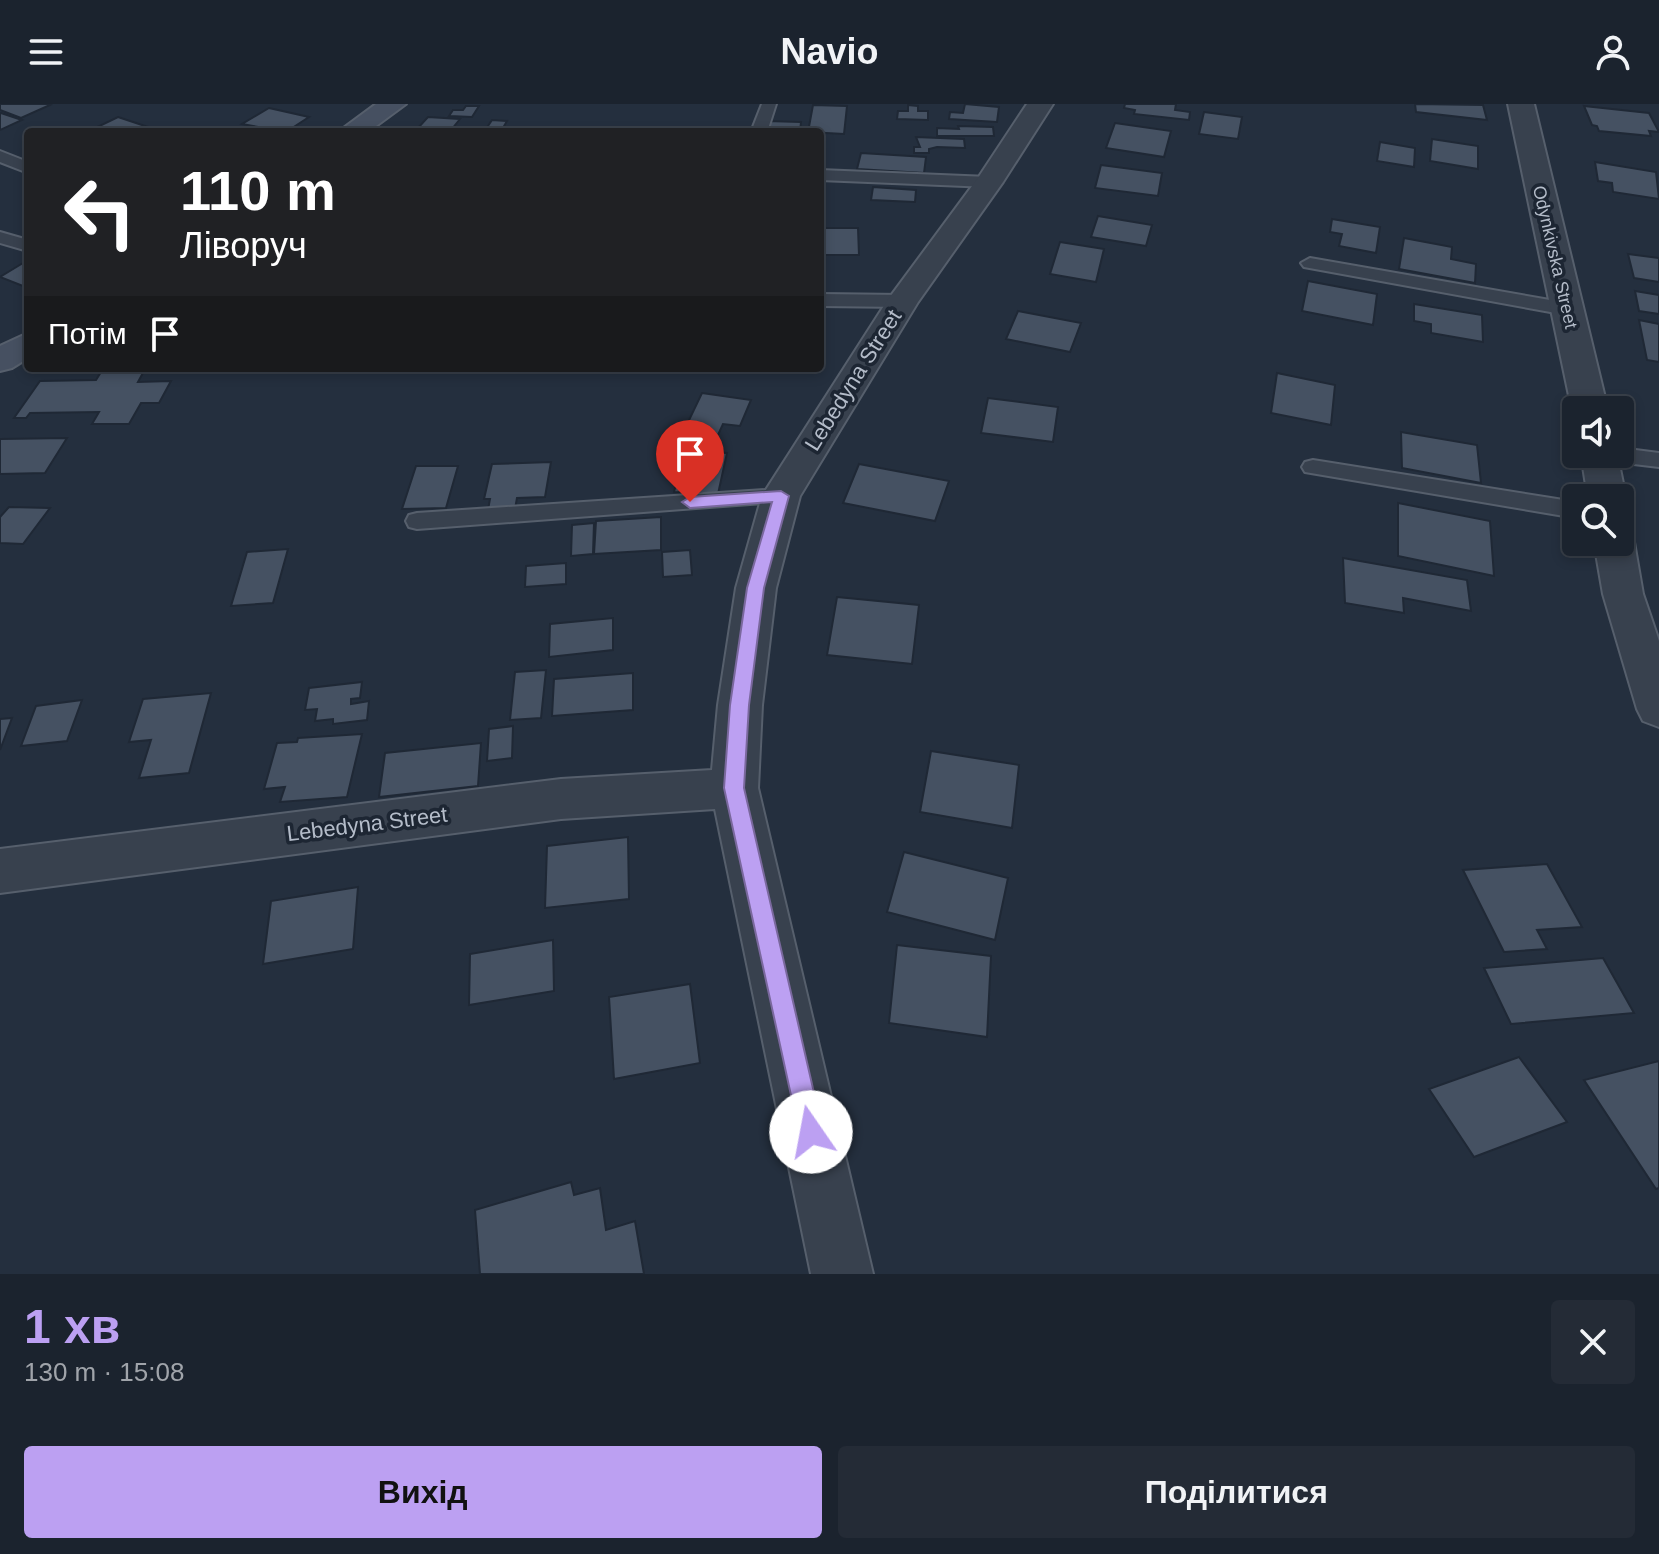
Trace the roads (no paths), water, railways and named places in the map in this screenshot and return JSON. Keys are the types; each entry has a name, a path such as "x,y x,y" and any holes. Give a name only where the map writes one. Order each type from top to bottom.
{"main road":[{"path":"357,128 393,104"},
{"path":"0,361 24,346"}],"street":[{"name":"Lebedyna Street","path":"842,1274 734,788 740,705 756,588 781,496 903,301 989,182 1040,104"},
{"name":"Odynkivska Street","path":"1521,104 1587,396"},
{"path":"1616,556 1623,594 1659,709"},
{"name":"Lebedyna Street","path":"0,871 561,799 734,788"}],"lane":[{"path":"760,128 769,104"},
{"path":"0,156 24,166"},
{"path":"824,175 989,182"},
{"path":"0,237 24,245"},
{"path":"1310,263 1567,309"},
{"path":"824,300 903,301"},
{"path":"1634,457 1659,460"},
{"path":"1313,467 1562,508"},
{"path":"417,521 781,496"}]}
